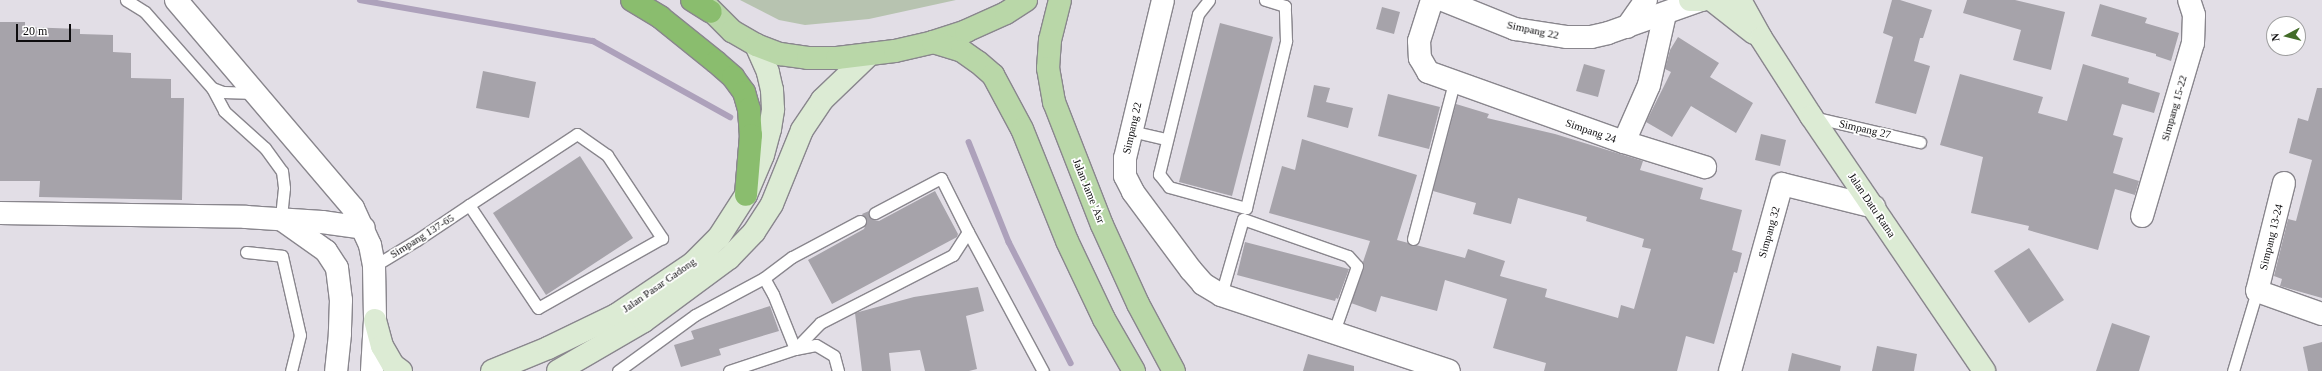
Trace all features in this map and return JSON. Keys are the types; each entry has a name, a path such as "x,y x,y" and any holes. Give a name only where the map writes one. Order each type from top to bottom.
{"highway":[{"path":"632,0 660,17 716,62 733,77 744,92 749,109 751,135 746,195"},
{"path":"692,0 706,6"}],"main road":[{"path":"706,6 732,31 756,45 780,54 808,58 837,58 895,51 933,42 966,31 1006,13 1026,0"},
{"name":"Jalan Jame 'Asr","path":"1060,0 1050,40 1048,68 1054,102 1102,225 1138,304 1174,371"},
{"path":"933,42 962,51 993,75 1022,129 1067,241 1104,319 1134,371"}],"street":[{"path":"176,0 258,93 353,208 364,228 370,245 374,266 375,320 372,371"},
{"name":"Simpang 22","path":"1163,0 1125,158 1125,176 1133,192 1191,270 1204,284 1221,295 1333,334 1449,371"},
{"name":"Simpang 24","path":"1432,0 1419,40 1420,58 1428,72 1454,83 1624,142 1649,85 1665,14"},
{"name":"Simpang 22","path":"1443,0 1514,29 1567,38 1591,37 1627,27 1701,0"},
{"path":"1627,27 1646,0"},
{"path":"1690,0 1701,0"},
{"name":"Jalan Datu Ratna","path":"1712,0 1761,38"},
{"name":"Jalan Datu Ratna","path":"1740,0 1761,38 1811,116 1984,371"},
{"name":"Simpang 15-22","path":"2142,216 2193,43 2194,14 2189,0"},
{"name":"Jalan Pasar Gadong","path":"492,371 519,366 616,315 693,263 719,237 746,195 763,155 773,109 772,90 768,72 756,45"},
{"name":"Jalan Pasar Gadong","path":"558,371 644,322 729,258 754,232 772,204 802,130 822,100 870,54"},
{"path":"1624,142 1705,167"},
{"name":"Simpang 13-24","path":"2257,291 2284,182"},
{"name":"Simpang 32","path":"1730,371 1782,184 1874,208"},
{"path":"0,213 281,219 322,222 364,228"},
{"path":"281,219 326,251 337,268 341,300 340,334 336,371"},
{"path":"2257,291 2322,314"},
{"path":"375,320 382,346 393,365 401,371"}],"lane":[{"path":"126,0 144,12 212,88 224,111 265,148 282,171 284,188 281,219"},
{"path":"1209,0 1198,14 1158,174 1169,187 1246,208 1286,41 1285,6 1265,0"},
{"path":"1412,239 1454,83"},
{"path":"212,88 223,92 258,93"},
{"name":"Simpang 27","path":"1811,116 1920,142"},
{"path":"1131,131 1166,139"},
{"name":"Simpang 137-65","path":"374,266 418,240 469,205 577,134 607,155 662,238 538,308 469,205"},
{"path":"875,213 941,178 968,232 1043,371"},
{"path":"1221,295 1243,220 1348,256 1357,266 1333,334"},
{"path":"618,371 695,315 764,278 792,257 860,221"},
{"path":"795,349 820,323 953,255 968,232"},
{"path":"246,252 282,256 300,335 291,371"},
{"path":"764,278 773,294 795,349"},
{"path":"2233,371 2257,291"},
{"path":"729,371 795,349 816,345 834,356 838,371"}],"green space":[{"path":"740,0 956,0 869,19 805,25 779,20"}],"building":[{"path":"1892,0 1900,0 1932,10 1923,38 1920,38 1914,61 1930,66 1916,114 1875,103 1893,37 1883,33"},
{"path":"1967,0 2015,0 2065,12 2051,70 2013,60 2021,30 1963,13"},
{"path":"2100,4 2147,18 2145,23 2179,33 2171,61 2156,56 2156,54 2091,36"},
{"path":"1382,7 1400,12 1394,34 1376,29"},
{"path":"0,22 25,22 25,27 80,29 80,34 113,35 113,52 131,53 131,78 171,79 171,98 184,98 182,200 39,197 40,181 0,181"},
{"path":"1220,23 1273,37 1232,196 1179,182"},
{"path":"1678,37 1719,63 1710,77 1753,103 1736,133 1691,106 1672,137 1646,122 1671,72 1665,69 1670,50"},
{"path":"1584,64 1605,70 1598,97 1576,91"},
{"path":"2083,64 2129,78 2128,83 2160,93 2154,113 2122,104 2113,135 2123,138 2113,173 2139,181 2135,195 2115,189 2098,250 2028,230 2029,226 1971,213 1983,157 1940,145 1960,74 2043,97 2038,113 2067,121"},
{"path":"483,71 536,82 529,118 476,108"},
{"path":"1314,85 1330,88 1326,102 1353,108 1348,128 1307,117"},
{"path":"2317,88 2322,88 2322,298 2280,286 2282,279 2274,276 2288,219 2296,221 2312,160 2289,153 2298,118 2308,121"},
{"path":"1388,94 1440,107 1429,149 1378,136"},
{"path":"1456,104 1489,114 1487,118 1555,134 1643,161 1640,170 1703,188 1700,199 1742,210 1732,250 1742,253 1737,273 1734,272 1714,344 1686,336 1677,371 1544,371 1546,363 1493,348 1507,299 1445,280 1437,311 1381,296 1376,312 1351,303 1364,268 1363,262 1370,241 1269,213 1282,166 1295,170 1302,139 1417,175 1397,240 1465,258 1468,249 1505,261 1500,276 1547,289 1545,297 1618,318 1621,305 1634,309 1651,249 1642,247 1644,239 1586,221 1587,217 1518,198 1511,224 1473,214 1476,203 1433,191"},
{"path":"1761,134 1786,140 1780,166 1755,160"},
{"path":"580,156 633,238 546,295 493,213"},
{"path":"935,191 958,234 957,237 832,304 808,260 864,229 867,221 862,214 869,211 871,219 879,221"},
{"path":"1245,242 1349,269 1338,299 1336,298 1335,301 1237,275"},
{"path":"2029,248 2064,300 2029,323 1994,271"},
{"path":"978,287 984,311 966,316 977,369 969,371 925,371 920,350 889,353 891,371 862,371 855,313 914,297"},
{"path":"770,306 779,331 719,349 721,355 681,367 674,345 694,339 691,331"},
{"path":"2112,323 2150,336 2139,371 2096,371"},
{"path":"2322,342 2322,371 2308,371 2303,347"},
{"path":"1877,346 1917,354 1914,371 1872,371"},
{"path":"1792,353 1841,366 1840,371 1788,371"},
{"path":"1308,354 1354,366 1354,371 1303,371"}],"waterway":[{"path":"360,0 593,41 730,117"},
{"path":"969,142 1009,242 1071,363"}]}
